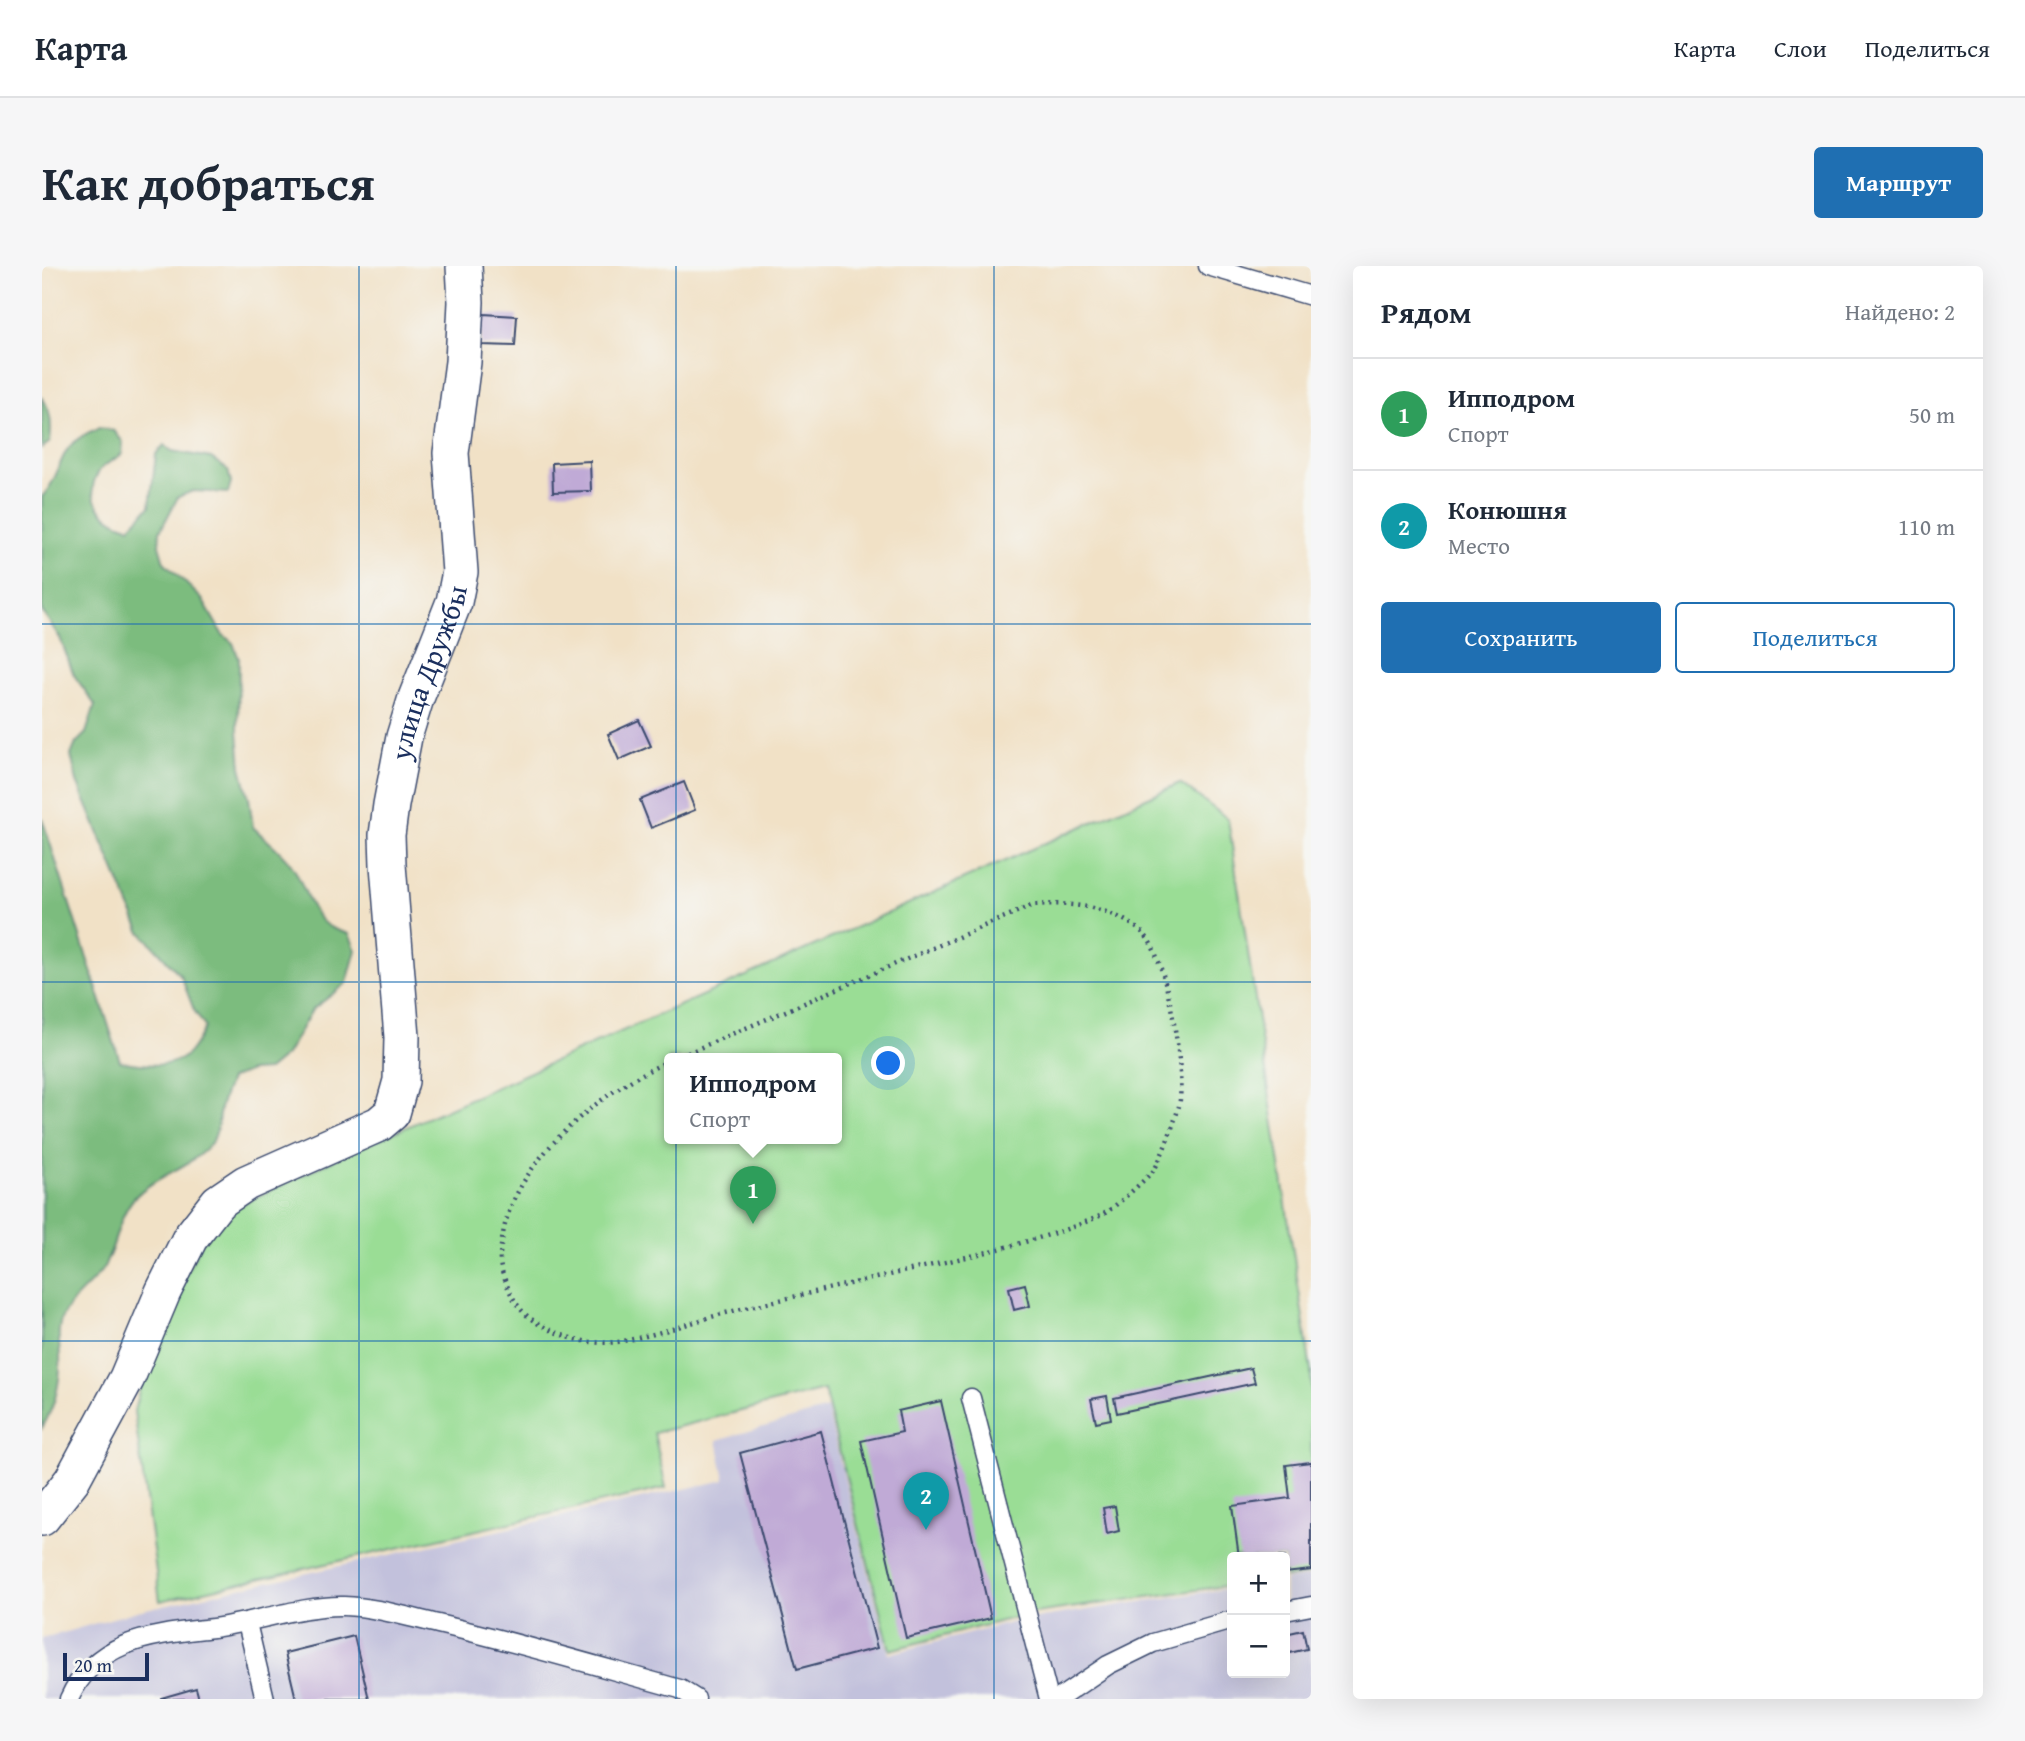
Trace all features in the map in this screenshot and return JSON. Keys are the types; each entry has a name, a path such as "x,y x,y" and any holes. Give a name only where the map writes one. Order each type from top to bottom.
{"street":[{"name":"улица Дружбы","path":"42,1518 72,1480 127,1378 163,1292 190,1238 218,1202 246,1183 379,1124 392,1113 401,1081 402,1037 387,835 404,737 416,698 454,602 460,572 451,453 463,362 466,302 464,266"}],"lane":[{"path":"1208,266 1311,296"},
{"path":"971,1398 1049,1699"},
{"path":"69,1699 76,1683 94,1662 119,1646 160,1634 247,1623 318,1607 344,1606 372,1609 471,1632 680,1689 696,1699"},
{"path":"1290,1610 1311,1606"},
{"path":"1058,1699 1108,1665 1153,1643 1227,1621"},
{"path":"247,1623 265,1699"}],"path":[{"path":"664,1064 602,1101 555,1140 533,1166 517,1193 505,1224 498,1264 518,1310 563,1336 584,1341 621,1342 730,1312 1046,1237 1107,1213 1155,1168 1180,1103 1177,1037 1163,975 1146,936 1124,919 1095,908 1062,902 1033,905 688,1053"}],"shaded area":[{"path":"827,1409 889,1654 1022,1620 1227,1589 1227,1678 1290,1678 1290,1579 1311,1576 1311,1699 42,1699 42,1639 137,1611 725,1480 717,1440"}],"green space":[{"path":"42,398 49,413 51,430 50,442 42,448"},
{"path":"99,428 114,431 123,442 122,454 104,466 95,480 95,498 98,506 112,520 130,527 150,506 156,454 164,445 172,451 211,458 228,470 231,483 228,493 193,491 178,497 160,531 159,545 164,562 202,599 222,634 233,643 239,659 238,731 241,767 253,827 292,866 320,919 330,927 349,934 356,950 347,983 312,1010 286,1055 268,1070 251,1071 230,1079 221,1105 216,1134 205,1149 186,1164 144,1189 129,1205 102,1270 74,1299 61,1321 58,1384 54,1402 42,1428 42,818 120,1061 157,1065 176,1061 190,1051 205,1027 194,1010 181,976 140,931 77,782 71,755 76,743 86,733 95,705 74,675 60,638 42,611 42,497 67,450 84,435"},
{"path":"1180,783 1228,819 1311,1371 1311,1574 1290,1577 1290,1552 1227,1552 1227,1586 1028,1614 890,1650 824,1390 654,1433 666,1488 160,1601 134,1411 153,1337 203,1240 232,1209 348,1153"}],"building":[{"path":"483,314 517,316 515,346 481,345"},
{"path":"590,461 591,491 553,492 552,463"},
{"path":"639,720 651,746 619,760 608,734"},
{"path":"684,782 695,810 651,828 640,800"},
{"path":"1025,1284 1030,1306 1014,1310 1009,1288"},
{"path":"1251,1368 1255,1383 1117,1413 1114,1398"},
{"path":"1107,1396 1111,1419 1096,1422 1091,1399"},
{"path":"941,1401 991,1618 906,1638 861,1441 902,1432 898,1411"},
{"path":"821,1431 877,1648 797,1669 740,1453"},
{"path":"1311,1462 1311,1570 1290,1572 1290,1552 1238,1552 1232,1506 1290,1498 1286,1465"},
{"path":"1115,1506 1119,1531 1107,1534 1103,1508"},
{"path":"1303,1630 1307,1649 1290,1653 1290,1633"},
{"path":"354,1636 369,1699 296,1699 285,1653"},
{"path":"196,1688 199,1699 161,1699 161,1698"}],"place":[{"name":"Ипподром","path":"753,1224"},
{"name":"Конюшня","path":"926,1530"}]}
